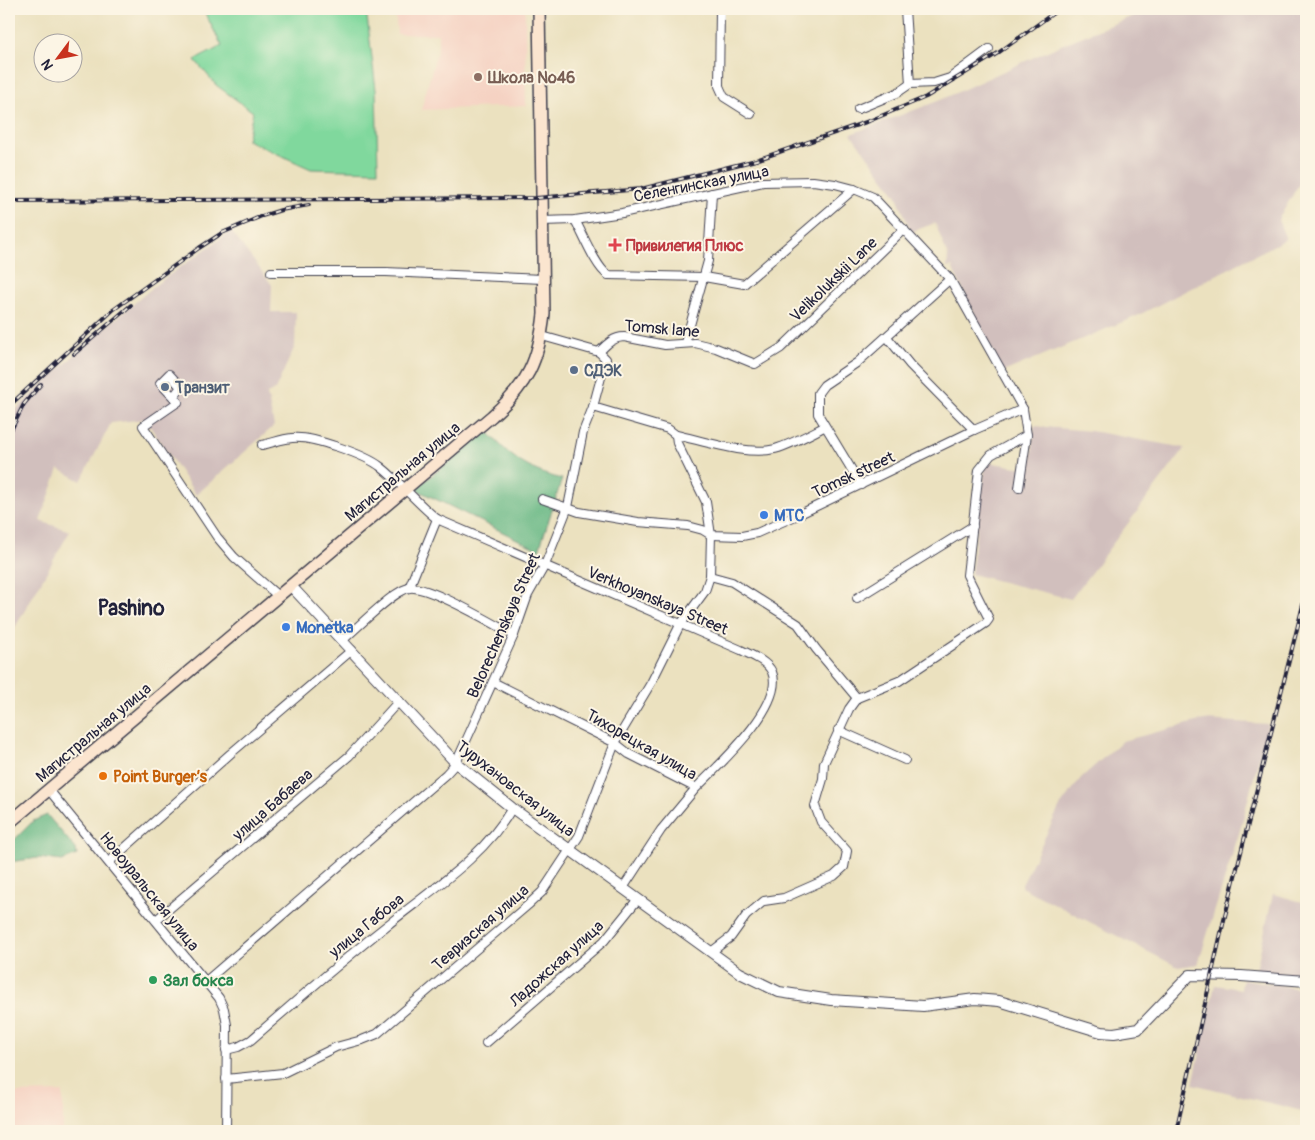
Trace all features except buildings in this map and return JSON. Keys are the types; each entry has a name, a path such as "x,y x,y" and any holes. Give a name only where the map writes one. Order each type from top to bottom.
{"main road":[{"name":"Магистральная улица","path":"9,823 492,416 515,393 529,374 542,336 544,314 539,9"}],"street":[{"path":"720,9 719,86 724,97 751,114"},
{"path":"904,9 910,84"},
{"path":"858,109 897,93 910,84 934,83 950,78 989,49"},
{"name":"Селенгинская улица","path":"541,220 575,220 622,213 764,182 813,181 854,189 873,197 950,279 1023,409"},
{"path":"575,220 592,252 597,266 608,275 704,278 744,284 854,189"},
{"path":"685,343 708,261 712,193"},
{"name":"Velikolukskii Lane","path":"781,348 904,229"},
{"path":"271,272 386,272 543,279"},
{"path":"861,485 824,427 816,405 818,393 824,384 858,362 950,279"},
{"path":"542,336 599,352"},
{"name":"Tomsk lane","path":"599,352 618,337 665,345 685,343 716,348 755,364 781,348"},
{"path":"887,337 910,365 974,430"},
{"name":"Belorechenskaya Street","path":"206,980 271,922 446,774 456,763 514,635 528,595 545,565 568,507 583,432 593,407 606,359 599,352"},
{"path":"174,396 178,402 143,426 217,537 234,557 278,596"},
{"path":"593,407 668,429 676,435 756,451 790,444 824,427"},
{"path":"1019,488 1027,435 1023,409"},
{"name":"Tomsk street","path":"542,499 579,512 638,522 688,526 704,530 711,535 742,536 757,532 902,467 974,430 1023,409"},
{"name":"Тевризская улица","path":"226,1079 284,1073 336,1047 377,1034 542,892 571,851 580,836 615,743 651,683 680,625 705,590 710,576 711,535 706,502 677,443 676,435"},
{"path":"711,952 731,937 746,916 764,901 784,898 834,876 844,867 847,852 821,822 815,806 824,763 838,730 857,698 899,681 986,623 989,619 988,613 966,575 979,470 982,463 991,455 1027,435"},
{"path":"262,445 292,437 305,438 355,452 375,462 405,489"},
{"name":"Verkhoyanskaya Street","path":"405,489 418,504 437,519 761,660 772,671 774,679 767,708 737,746 696,788"},
{"path":"409,588 437,519"},
{"path":"857,598 973,526"},
{"path":"710,576 732,582 798,624 857,698"},
{"name":"Турухановская улица","path":"291,586 456,763 512,808 711,952 759,984 779,992 810,997 923,1006 975,1000 999,1001 1100,1032 1114,1033 1138,1028 1190,975 1241,976 1306,981"},
{"path":"343,640 395,594 409,588 428,590 514,635"},
{"path":"109,862 230,754 352,650"},
{"name":"Тихорецкая улица","path":"493,682 615,743 630,754 696,788 661,830 623,888"},
{"name":"улица Бабаева","path":"156,920 349,756 399,701"},
{"path":"838,730 905,760"},
{"name":"Новоуральская улица","path":"49,790 219,998 224,1008 226,1131"},
{"name":"улица Габова","path":"226,1050 238,1047 251,1040 385,926 451,875 500,830 512,808"},
{"name":"Ладожская улица","path":"486,1043 604,941 638,899"}],"shaded area":[{"name":"Школа №46","path":"395,9 525,9 526,106 421,110 438,48 438,34 397,34"},
{"path":"1150,9 1306,9 1306,172 1278,220 1286,239 1137,316 1003,372 952,267 947,268 948,256 935,223 911,232 897,196 851,134 938,101 1061,45"},
{"path":"231,231 272,285 271,312 296,312 295,346 275,390 267,394 274,426 196,495 145,419 111,423 81,481 59,469 40,521 70,531 9,638 9,416 92,339 158,283"},
{"path":"1034,426 1091,431 1185,448 1071,599 971,574 986,462 1031,469"},
{"path":"1204,720 1268,724 1240,830 1198,964 1178,967 1021,887 1059,808 1081,778 1122,741"},
{"path":"1273,894 1306,903 1306,976 1256,970"},
{"path":"1243,979 1306,990 1306,1112 1193,1084 1215,985 1241,989"},
{"path":"63,1092 63,1131 9,1131 9,1093"}],"green space":[{"path":"203,9 366,9 376,90 378,171 311,169 247,140 253,112 216,85 195,60 222,46"},
{"path":"487,431 512,455 529,467 562,479 539,550 415,489"},
{"path":"47,815 76,849 77,855 62,861 38,858 9,862 9,845 33,821"}],"railway":[{"path":"9,201 536,198 641,189 756,160 869,121 926,97 998,53 1059,9"},
{"path":"9,406 113,310 199,248 222,233 262,216 281,210 309,205"},
{"path":"74,354 131,305"},
{"path":"9,434 24,404 41,384"},
{"path":"1176,1131 1224,920 1306,593"}],"place":[{"name":"Школа №46","path":"478,77"},
{"name":"Привилегия Плюс","path":"615,245"},
{"name":"СДЭК","path":"574,370"},
{"name":"Транзит","path":"165,387"},
{"name":"МТС","path":"764,515"},
{"name":"Monetka","path":"286,627"},
{"name":"Point Burger’s","path":"103,776"},
{"name":"Зал бокса","path":"153,980"}],"district":[{"name":"Pashino","path":"131,608"}]}
